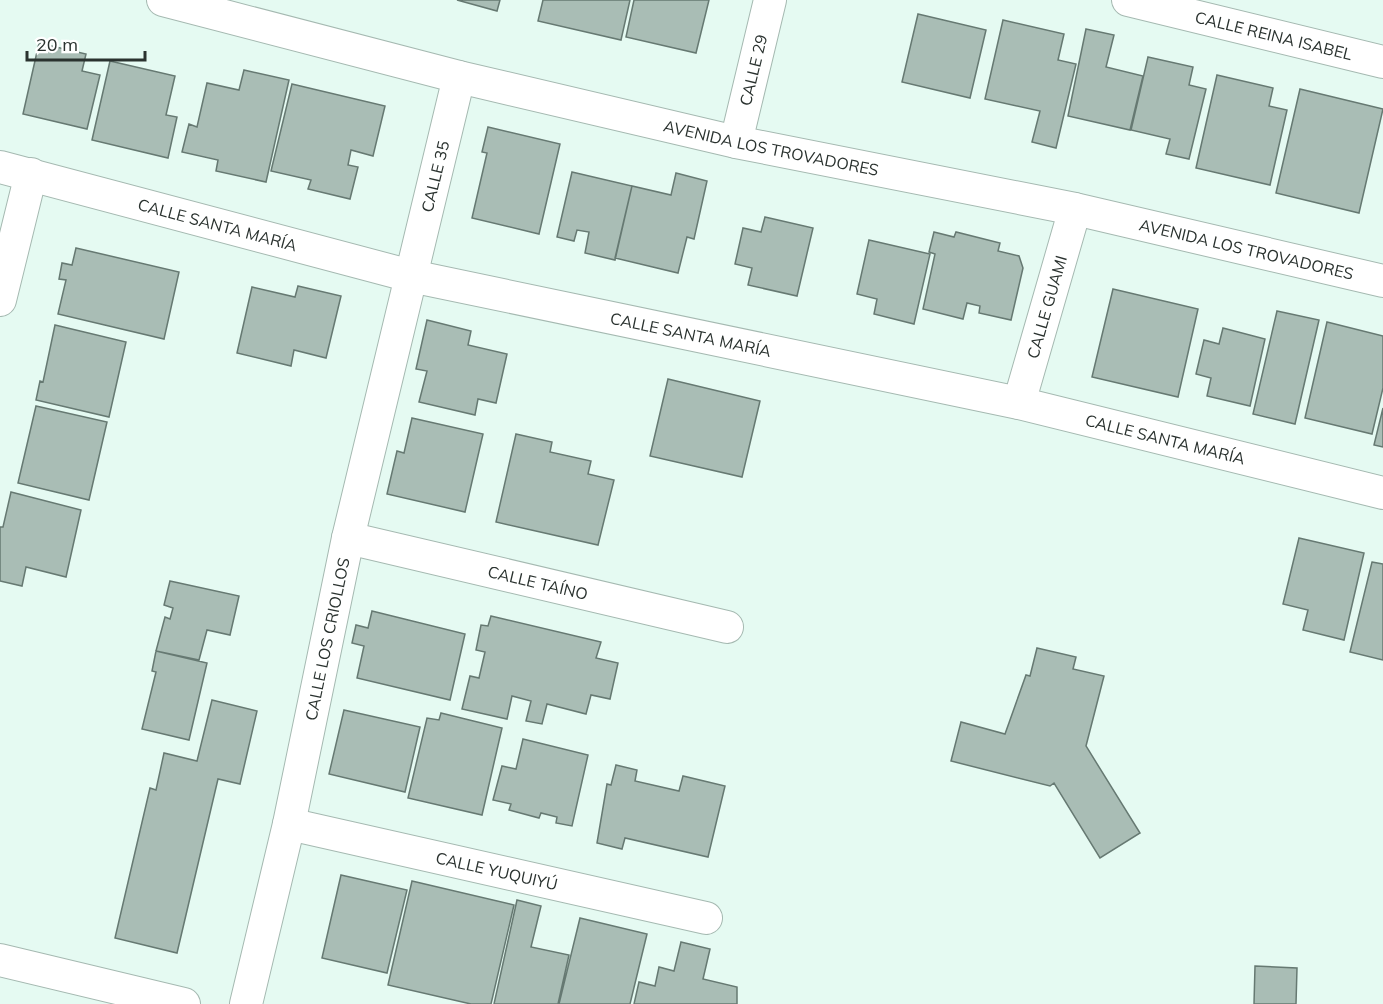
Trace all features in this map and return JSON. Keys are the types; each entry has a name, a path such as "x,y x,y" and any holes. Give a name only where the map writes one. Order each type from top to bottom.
{"street":[{"name":"AVENIDA LOS TROVADORES","path":"163,0 459,77 736,142 1075,209 1383,280"},
{"name":"CALLE 29","path":"736,142 770,0"},
{"name":"CALLE REINA ISABEL","path":"1128,0 1383,62"},
{"name":"CALLE 35","path":"411,276 459,77"},
{"name":"CALLE SANTA MARÍA","path":"0,166 411,276 1018,403 1383,493"},
{"path":"0,300 31,174"},
{"name":"CALLE GUAMI","path":"1018,403 1075,209"},
{"name":"CALLE LOS CRIOLLOS","path":"246,1004 289,824 348,538 411,276"},
{"name":"CALLE TAÍNO","path":"348,538 727,627"},
{"name":"CALLE YUQUIYÚ","path":"289,824 706,918"},
{"path":"0,960 184,1004"}],"building":[{"path":"457,0 500,0 497,11"},
{"path":"543,0 630,0 621,40 538,21"},
{"path":"634,0 709,0 696,53 626,37"},
{"path":"918,14 986,30 970,98 902,82"},
{"path":"1003,20 1064,34 1058,60 1076,64 1056,148 1032,142 1040,111 985,99"},
{"path":"1086,29 1114,35 1106,67 1143,76 1130,130 1068,116"},
{"path":"39,43 86,54 82,71 100,75 87,129 23,114"},
{"path":"1148,57 1193,67 1189,85 1206,89 1189,159 1166,154 1170,139 1131,130"},
{"path":"110,61 175,76 166,115 177,117 168,158 92,140"},
{"path":"244,70 289,80 266,182 216,171 218,160 182,152 189,124 197,127 207,83 239,90"},
{"path":"1217,75 1273,88 1269,106 1287,110 1270,185 1196,168"},
{"path":"292,84 385,106 373,156 351,150 348,165 358,167 350,199 308,189 311,180 271,171"},
{"path":"1300,89 1383,109 1359,213 1276,193"},
{"path":"488,127 560,144 539,234 472,218 487,153 482,152"},
{"path":"572,172 632,186 615,260 585,253 589,232 577,230 574,241 557,237"},
{"path":"676,173 707,181 694,239 687,237 678,273 615,258 632,186 671,195"},
{"path":"765,217 813,228 797,296 748,285 752,268 735,264 743,228 761,232"},
{"path":"934,232 954,237 956,232 1000,243 998,251 1019,256 1023,268 1011,320 979,313 980,306 967,303 963,319 923,309 935,254 929,252"},
{"path":"869,240 930,254 914,324 874,314 877,299 857,294"},
{"path":"76,248 179,272 164,339 58,314 66,280 59,279 62,263 72,265"},
{"path":"298,286 341,296 326,358 294,350 291,366 237,353 252,287 295,297"},
{"path":"1113,289 1198,309 1178,397 1092,377"},
{"path":"1277,311 1319,320 1295,424 1253,414"},
{"path":"427,320 471,331 468,345 507,354 496,403 478,399 475,415 419,402 427,371 416,369"},
{"path":"1327,322 1383,336 1383,388 1372,434 1305,418"},
{"path":"55,325 126,342 109,417 36,400 40,381 43,382"},
{"path":"1223,328 1265,339 1250,406 1207,396 1211,378 1196,374 1204,340 1219,344"},
{"path":"668,379 760,401 742,477 650,456"},
{"path":"36,406 107,422 89,500 18,483"},
{"path":"1383,408 1383,447 1374,445"},
{"path":"412,418 483,434 465,512 387,494 397,451 404,453"},
{"path":"516,434 552,442 550,452 591,461 588,474 614,480 598,545 496,522"},
{"path":"11,492 81,510 66,577 26,567 22,586 0,581 0,527 3,527"},
{"path":"1299,538 1364,553 1344,640 1303,630 1308,610 1283,604"},
{"path":"1372,562 1383,564 1383,660 1350,652"},
{"path":"170,581 239,596 230,635 207,630 199,660 156,651 165,617 170,619 173,608 164,605"},
{"path":"372,611 465,634 450,700 357,678 364,646 352,643 356,625 368,628"},
{"path":"491,616 601,642 596,658 618,663 610,699 591,695 586,714 547,704 542,724 526,721 531,701 512,696 507,719 462,709 470,676 479,678 485,652 476,650 481,625 488,626"},
{"path":"1037,648 1076,657 1073,669 1104,676 1086,746 1140,833 1100,858 1054,783 1050,786 951,761 961,722 1005,734 1026,675 1030,676"},
{"path":"156,651 207,663 189,740 142,729 156,672 152,671"},
{"path":"212,700 257,711 240,784 218,779 177,953 115,938 150,788 156,790 164,753 197,761"},
{"path":"344,710 420,727 405,792 329,774"},
{"path":"441,713 502,728 482,815 408,798 427,718 439,720"},
{"path":"523,739 588,755 572,826 556,823 557,817 541,813 539,818 509,810 511,804 493,800 502,766 516,769"},
{"path":"616,765 637,770 635,781 679,791 683,776 725,786 708,857 625,838 622,849 597,843 607,784 611,785"},
{"path":"341,875 407,890 387,973 322,958"},
{"path":"412,881 514,905 491,1004 471,1004 388,985"},
{"path":"517,900 541,906 531,947 569,955 558,1004 494,1004"},
{"path":"580,918 647,934 630,1004 559,1004"},
{"path":"681,942 710,949 703,979 737,987 737,1004 634,1004 639,982 655,986 659,967 674,971"},
{"path":"1255,966 1297,968 1296,1004 1254,1004"}]}
